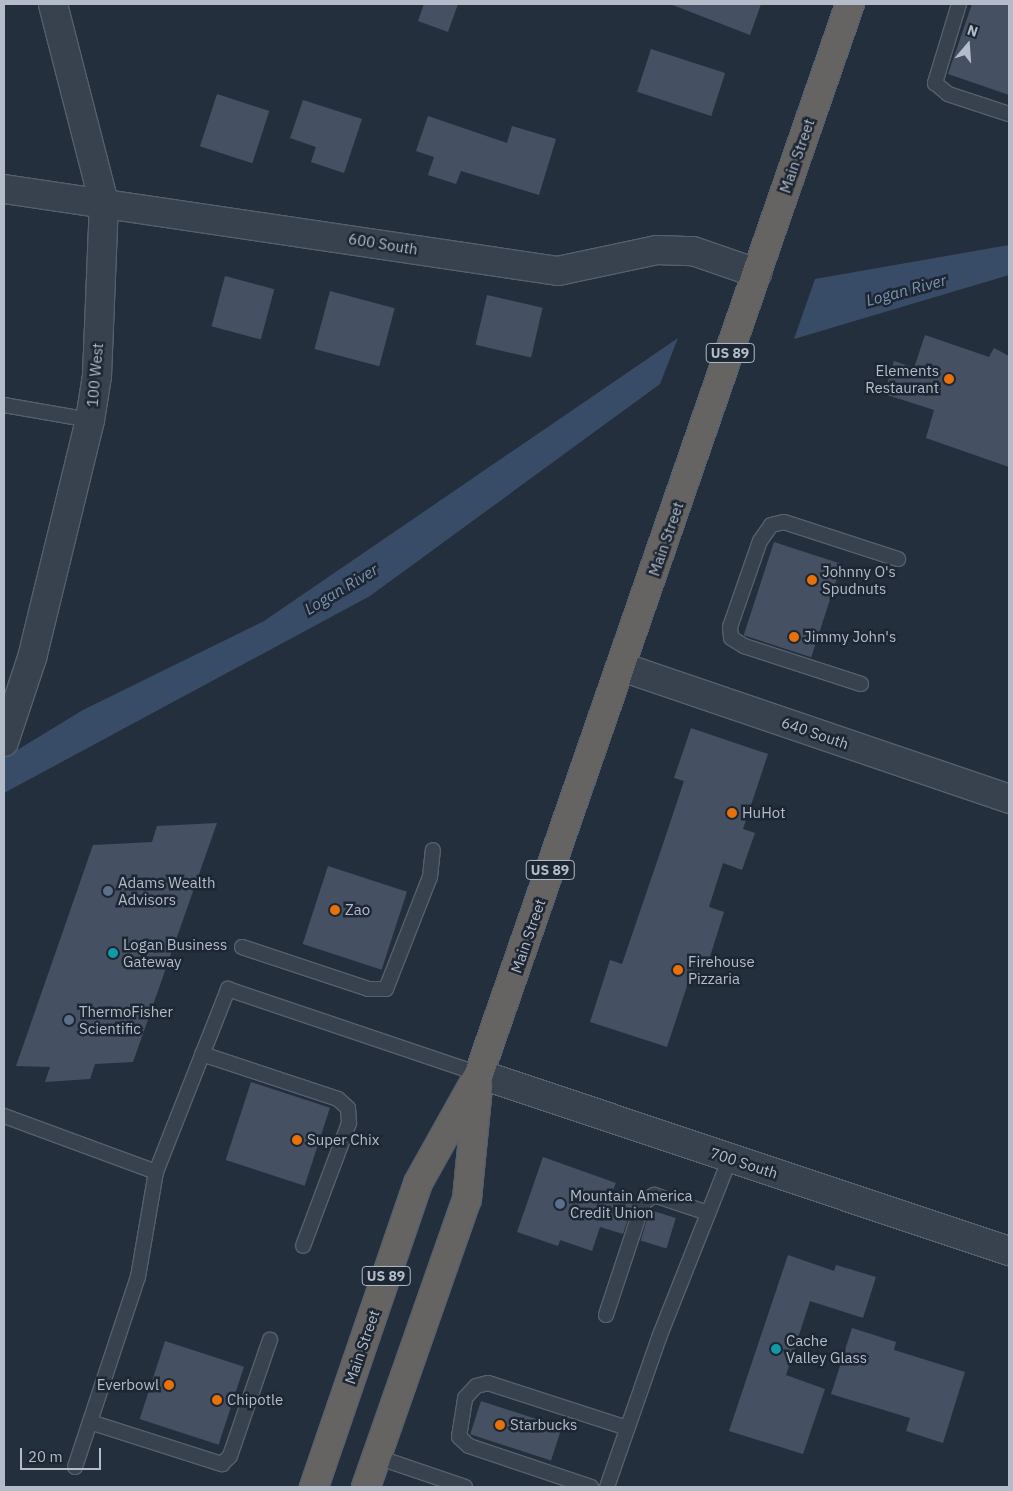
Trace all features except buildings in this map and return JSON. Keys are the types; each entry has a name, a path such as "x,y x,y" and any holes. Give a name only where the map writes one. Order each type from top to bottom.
{"highway":[{"name":"Main Street","path":"314,1487 418,1183 479,1074 622,667 850,4"},
{"name":"Main Street","path":"366,1487 467,1199 479,1074"}],"street":[{"name":"100 West","path":"4,742 32,658 90,420 97,376 104,203 53,4"},
{"name":"600 South","path":"4,189 558,271 657,250 693,251 757,274"},
{"name":"640 South","path":"622,667 1009,799"},
{"name":"700 South","path":"479,1074 1009,1252"}],"lane":[{"path":"959,4 935,83 948,94 1009,114"},
{"path":"4,405 90,420"},
{"path":"861,684 744,646 731,638 730,627 760,541 771,526 784,522 898,559"},
{"path":"242,947 368,989 386,989 430,877 433,850"},
{"path":"75,1467 138,1277 156,1172 228,989 479,1074"},
{"path":"202,1054 338,1099 348,1108 348,1123 304,1246"},
{"path":"4,1116 156,1172"},
{"path":"607,1487 730,1158"},
{"path":"606,1315 643,1203 654,1195 708,1213"},
{"path":"90,1422 222,1464 230,1456 270,1340"},
{"path":"591,1487 469,1446 459,1437 465,1398 476,1386 488,1383 628,1428"},
{"path":"377,1457 465,1487"}],"water":[{"name":"Logan River","path":"1009,245 1009,275 794,339 815,279"},
{"name":"Logan River","path":"678,338 660,384 370,596 4,793 4,758 83,710 264,621"}],"place":[{"name":"Elements Restaurant","path":"949,379"},
{"name":"Johnny O's Spudnuts","path":"812,580"},
{"name":"Jimmy John's","path":"794,637"},
{"name":"HuHot","path":"732,813"},
{"name":"Adams Wealth Advisors","path":"108,891"},
{"name":"Zao","path":"335,910"},
{"name":"Logan Business Gateway","path":"113,953"},
{"name":"Firehouse Pizzaria","path":"678,970"},
{"name":"ThermoFisher Scientific","path":"69,1020"},
{"name":"Super Chix","path":"297,1140"},
{"name":"Mountain America Credit Union","path":"560,1204"},
{"name":"Cache Valley Glass","path":"776,1349"},
{"name":"Everbowl","path":"169,1385"},
{"name":"Chipotle","path":"217,1400"},
{"name":"Starbucks","path":"500,1425"}]}
